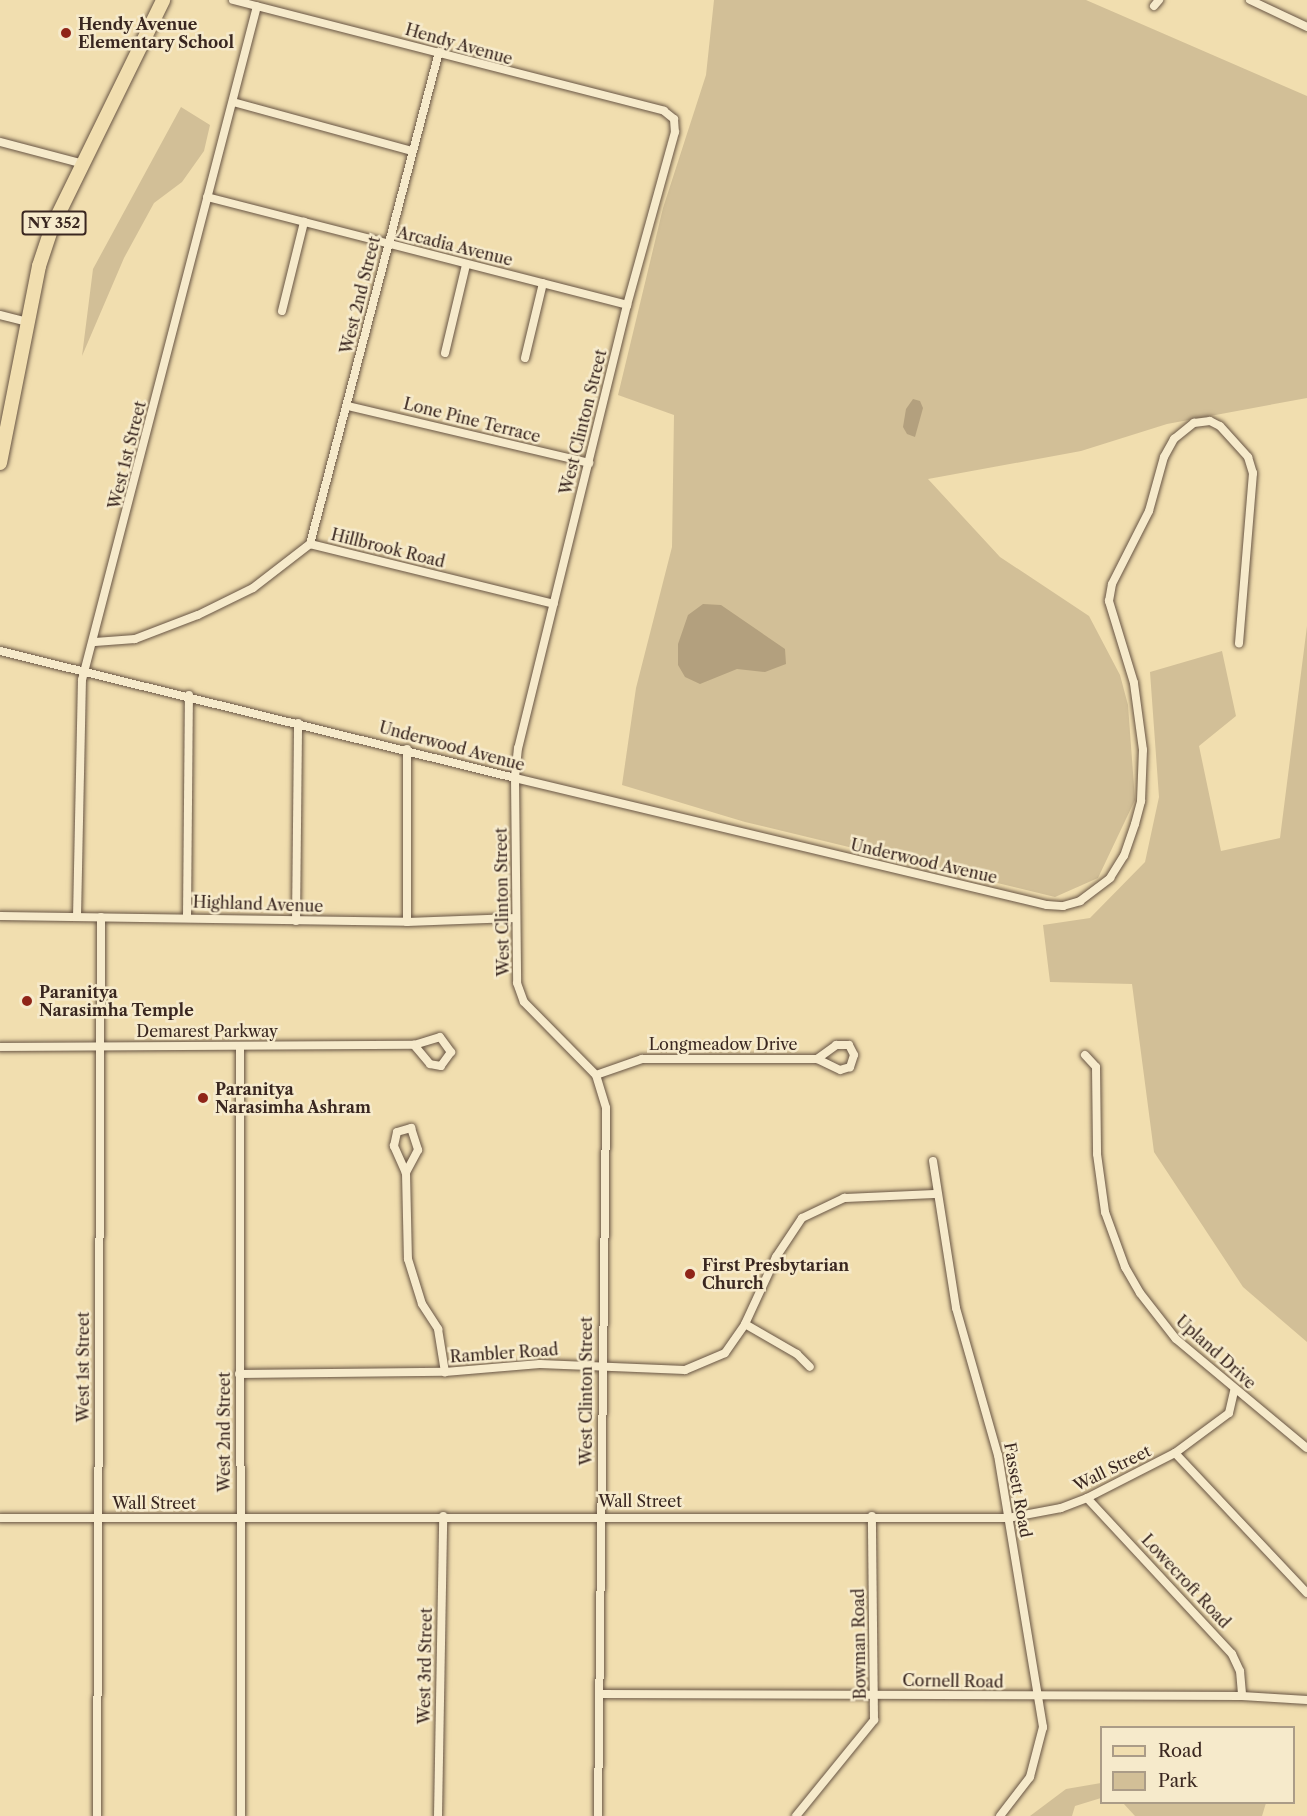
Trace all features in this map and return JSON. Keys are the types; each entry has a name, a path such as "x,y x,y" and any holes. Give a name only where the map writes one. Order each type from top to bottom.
{"main road":[{"name":"NY 352","path":"0,461 28,322 52,227 163,0"}],"street":[{"name":"Hendy Avenue","path":"233,0 439,52 490,69 664,111 674,119"},
{"path":"1250,0 1307,27"},
{"name":"West 1st Street","path":"77,917 84,670 95,642 257,6"},
{"name":"West 2nd Street","path":"310,544 439,52"},
{"path":"233,102 412,151"},
{"name":"West Clinton Street","path":"598,1816 600,1364 606,1108 596,1075 524,1002 516,976 515,778 518,748 627,304 675,132 674,119"},
{"path":"0,142 84,164"},
{"name":"Arcadia Avenue","path":"207,196 388,245 627,304"},
{"path":"282,311 304,222"},
{"path":"445,353 466,265"},
{"path":"525,358 543,284"},
{"path":"0,315 28,322"},
{"name":"Lone Pine Terrace","path":"348,406 589,463"},
{"name":"Underwood Avenue","path":"0,651 189,695 515,778 1047,905 1063,906 1080,901 1110,878 1124,856 1136,824 1141,801 1143,750 1134,683 1109,601 1112,584 1149,512 1164,457 1174,439 1194,423 1210,421 1220,426 1248,457 1253,473 1239,643"},
{"name":"Hillbrook Road","path":"95,642 135,639 198,615 254,588 310,544 554,604"},
{"path":"187,917 189,695"},
{"path":"296,921 298,723"},
{"path":"407,749 407,922"},
{"name":"Highland Avenue","path":"0,916 407,922 515,918"},
{"name":"West 1st Street","path":"97,1816 102,917"},
{"name":"Demarest Parkway","path":"0,1047 414,1044"},
{"name":"West 2nd Street","path":"240,1047 241,1816"},
{"name":"Upland Drive","path":"1085,1055 1096,1067 1100,1183 1125,1267 1156,1317 1176,1339 1234,1391 1307,1448"},
{"name":"Longmeadow Drive","path":"596,1075 642,1059 817,1059"},
{"path":"406,1173 418,1150 411,1128 397,1132 394,1146 406,1173 408,1259 422,1304 438,1329 445,1372"},
{"name":"Fassett Road","path":"933,1161 936,1194 956,1308 998,1455 1043,1727 1039,1753 1030,1777 1000,1816"},
{"name":"Rambler Road","path":"239,1374 445,1372 600,1364 685,1370 725,1353 745,1324 776,1257 802,1218 826,1203 844,1198 936,1194"},
{"path":"745,1324 797,1354 810,1367"},
{"name":"Wall Street","path":"0,1518 239,1519 443,1516 1008,1518 1061,1508 1087,1498 1175,1453 1229,1413 1235,1401 1234,1391"},
{"path":"1175,1453 1307,1593"},
{"name":"Lowecroft Road","path":"1087,1498 1232,1654 1240,1671 1242,1696"},
{"name":"West 3rd Street","path":"438,1816 443,1516"},
{"name":"Bowman Road","path":"796,1816 869,1730 874,1720 876,1695 872,1516"},
{"name":"Cornell Road","path":"599,1694 1039,1698 1242,1696 1307,1700"}],"green space":[{"path":"714,0 1086,0 1307,96 1307,398 1167,424 1081,451 928,479 1000,557 1089,616 1120,675 1128,705 1135,800 1098,878 1055,897 745,822 622,785 636,688 672,547 674,415 618,395 663,208 706,75"},
{"path":"181,107 210,125 204,151 182,182 154,203 124,258 82,356 93,269"},
{"path":"1307,626 1307,1342 1243,1287 1154,1152 1132,984 1050,982 1043,925 1090,918 1145,862 1159,797 1150,672 1222,651 1236,716 1199,746 1221,851 1280,838"},
{"path":"1100,1783 1100,1798 1075,1806 1072,1816 1030,1816 1066,1789"},
{"path":"1124,1804 1266,1804 1262,1816 1135,1816"}],"shaded area":[{"path":"913,399 920,401 923,408 915,437 907,434 903,427 906,409"},
{"path":"703,604 721,605 785,649 786,664 765,672 737,669 700,684 685,677 678,665 678,644 688,615"}],"place":[{"name":"Hendy Avenue Elementary School","path":"66,33"},
{"name":"Paranitya Narasimha Temple","path":"27,1001"},
{"name":"Paranitya Narasimha Ashram","path":"203,1098"},
{"name":"First Presbytarian Church","path":"690,1274"}]}
